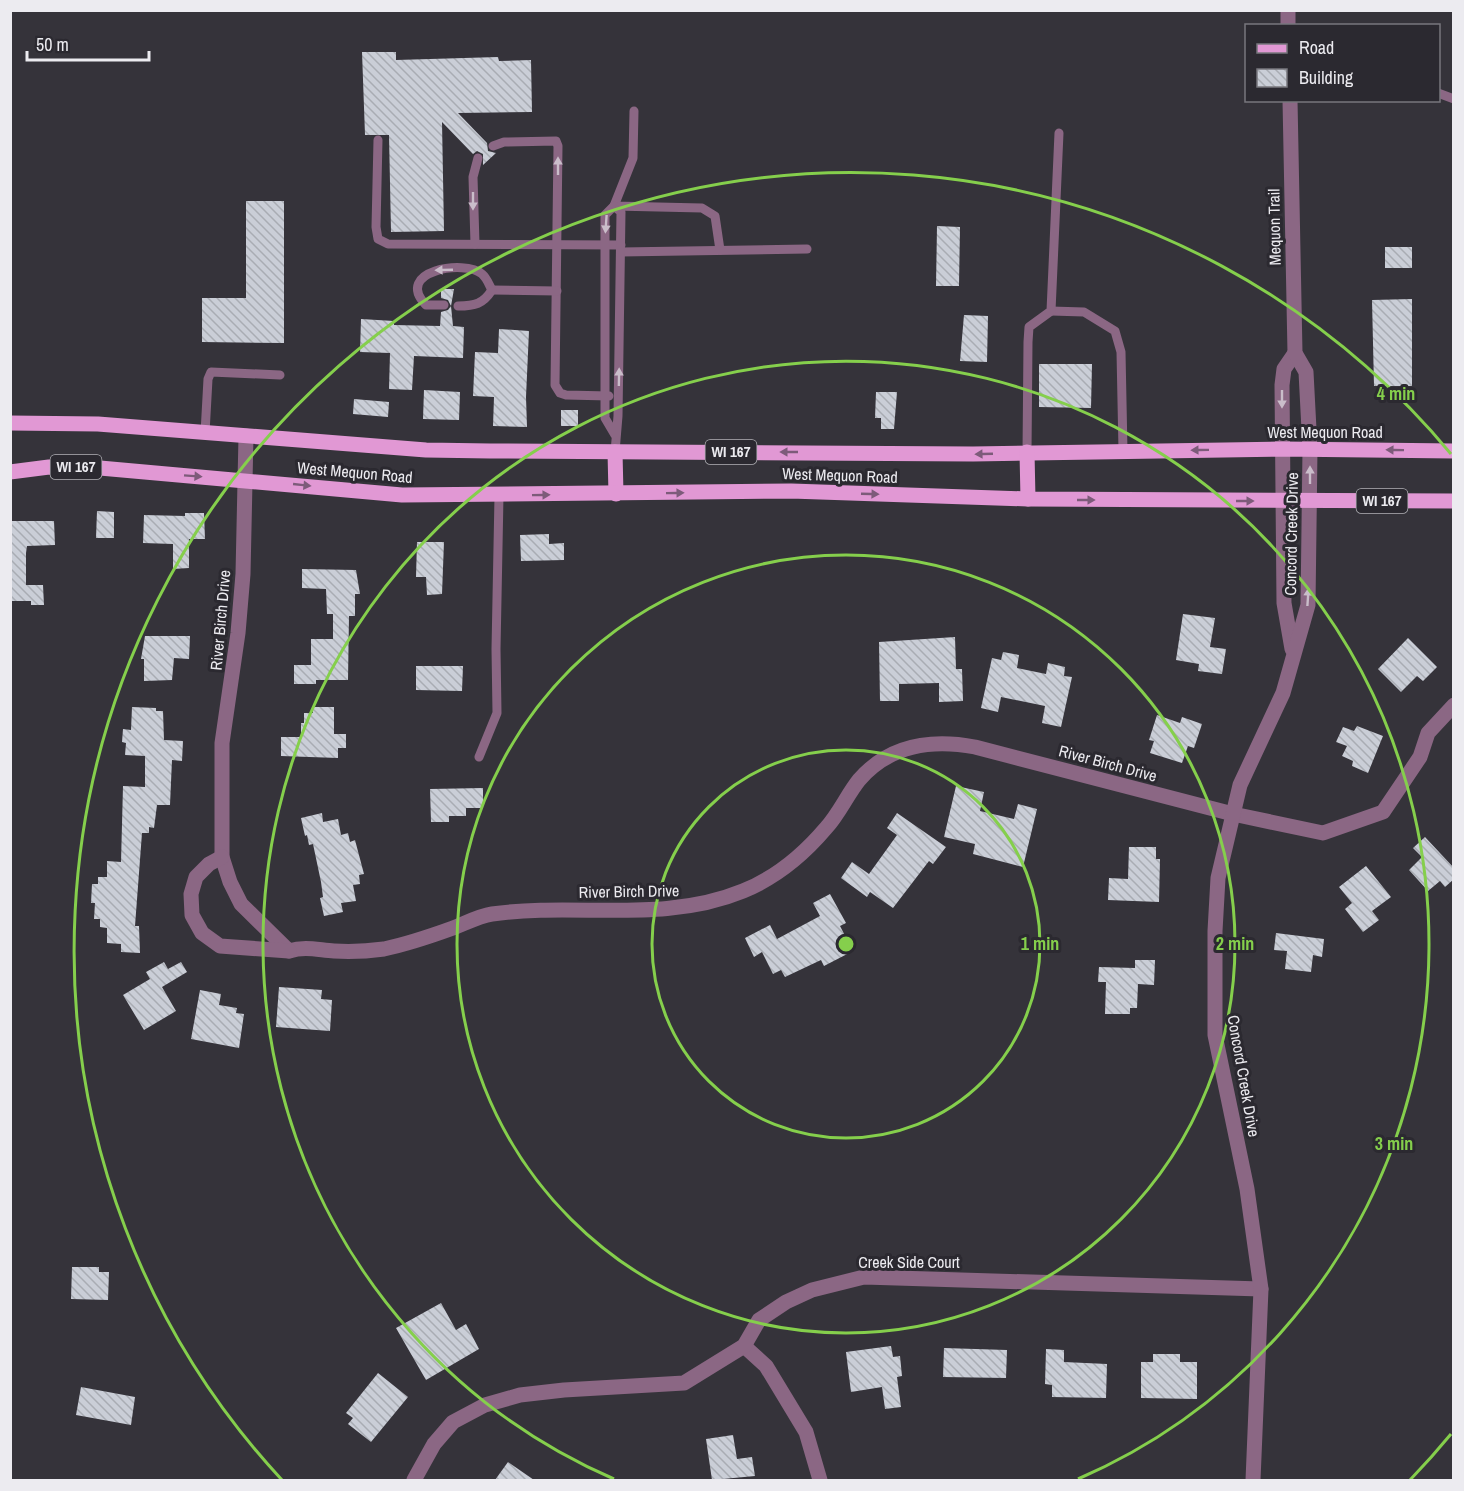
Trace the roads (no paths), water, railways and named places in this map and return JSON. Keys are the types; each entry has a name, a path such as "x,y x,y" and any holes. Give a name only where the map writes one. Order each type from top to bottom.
{"main road":[{"name":"West Mequon Road","path":"10,423 98,424 426,450 973,454 1282,449 1454,451"},
{"path":"615,452 616,494"},
{"path":"1027,452 1028,499"},
{"name":"West Mequon Road","path":"10,472 49,467 100,468 402,495 499,496 791,491 1028,499 1454,501"}],"street":[{"name":"Mequon Trail","path":"1290,102 1295,353 1306,372 1310,449"},
{"name":"Mequon Trail","path":"1282,449 1284,369 1295,353"},
{"name":"River Birch Drive","path":"246,436 239,621 222,743 220,785 222,857 230,882 241,904 290,951 302,947 336,951 383,949 435,935 489,914 537,909 663,910 689,908 717,900 745,890 774,874 804,852 827,827 860,779 877,763 895,752 918,745 946,742 975,747 1233,814 1323,833 1383,812 1420,756 1428,733 1454,705"},
{"name":"Concord Creek Drive","path":"1282,449 1284,603 1293,654"},
{"name":"Concord Creek Drive","path":"1253,1480 1261,1288 1247,1189 1215,1035 1213,986 1218,878 1240,785 1283,693 1308,605 1310,449"},
{"path":"222,857 208,864 196,877 190,894 192,915 202,933 220,946 290,951"},
{"name":"Creek Side Court","path":"414,1480 434,1444 453,1422 485,1405 520,1395 564,1390 684,1383 744,1346 759,1320 786,1302 812,1290 864,1277 1261,1288"},
{"path":"744,1346 766,1366 806,1432 820,1480"}],"lane":[{"path":"615,435 604,418 605,215 614,206 633,158 634,111"},
{"path":"1051,311 1059,133"},
{"path":"378,140 375,227 378,239 388,244 605,245 621,248 720,250 807,249"},
{"path":"493,146 504,142 556,141 558,146 558,245 555,385 560,393 566,395 619,396"},
{"path":"475,244 473,177 478,158"},
{"path":"614,206 621,212 619,396 615,452"},
{"path":"614,206 702,208 715,216 720,250"},
{"path":"444,305 426,305 419,298 418,288 423,276 431,271 477,271 484,275 492,290"},
{"path":"492,290 557,291"},
{"path":"458,306 474,306 485,301 492,290"},
{"path":"1027,452 1029,327 1051,311 1084,312 1115,331 1121,352 1122,451"},
{"path":"205,433 211,372 280,375"},
{"path":"479,756 497,712 499,496"}]}
